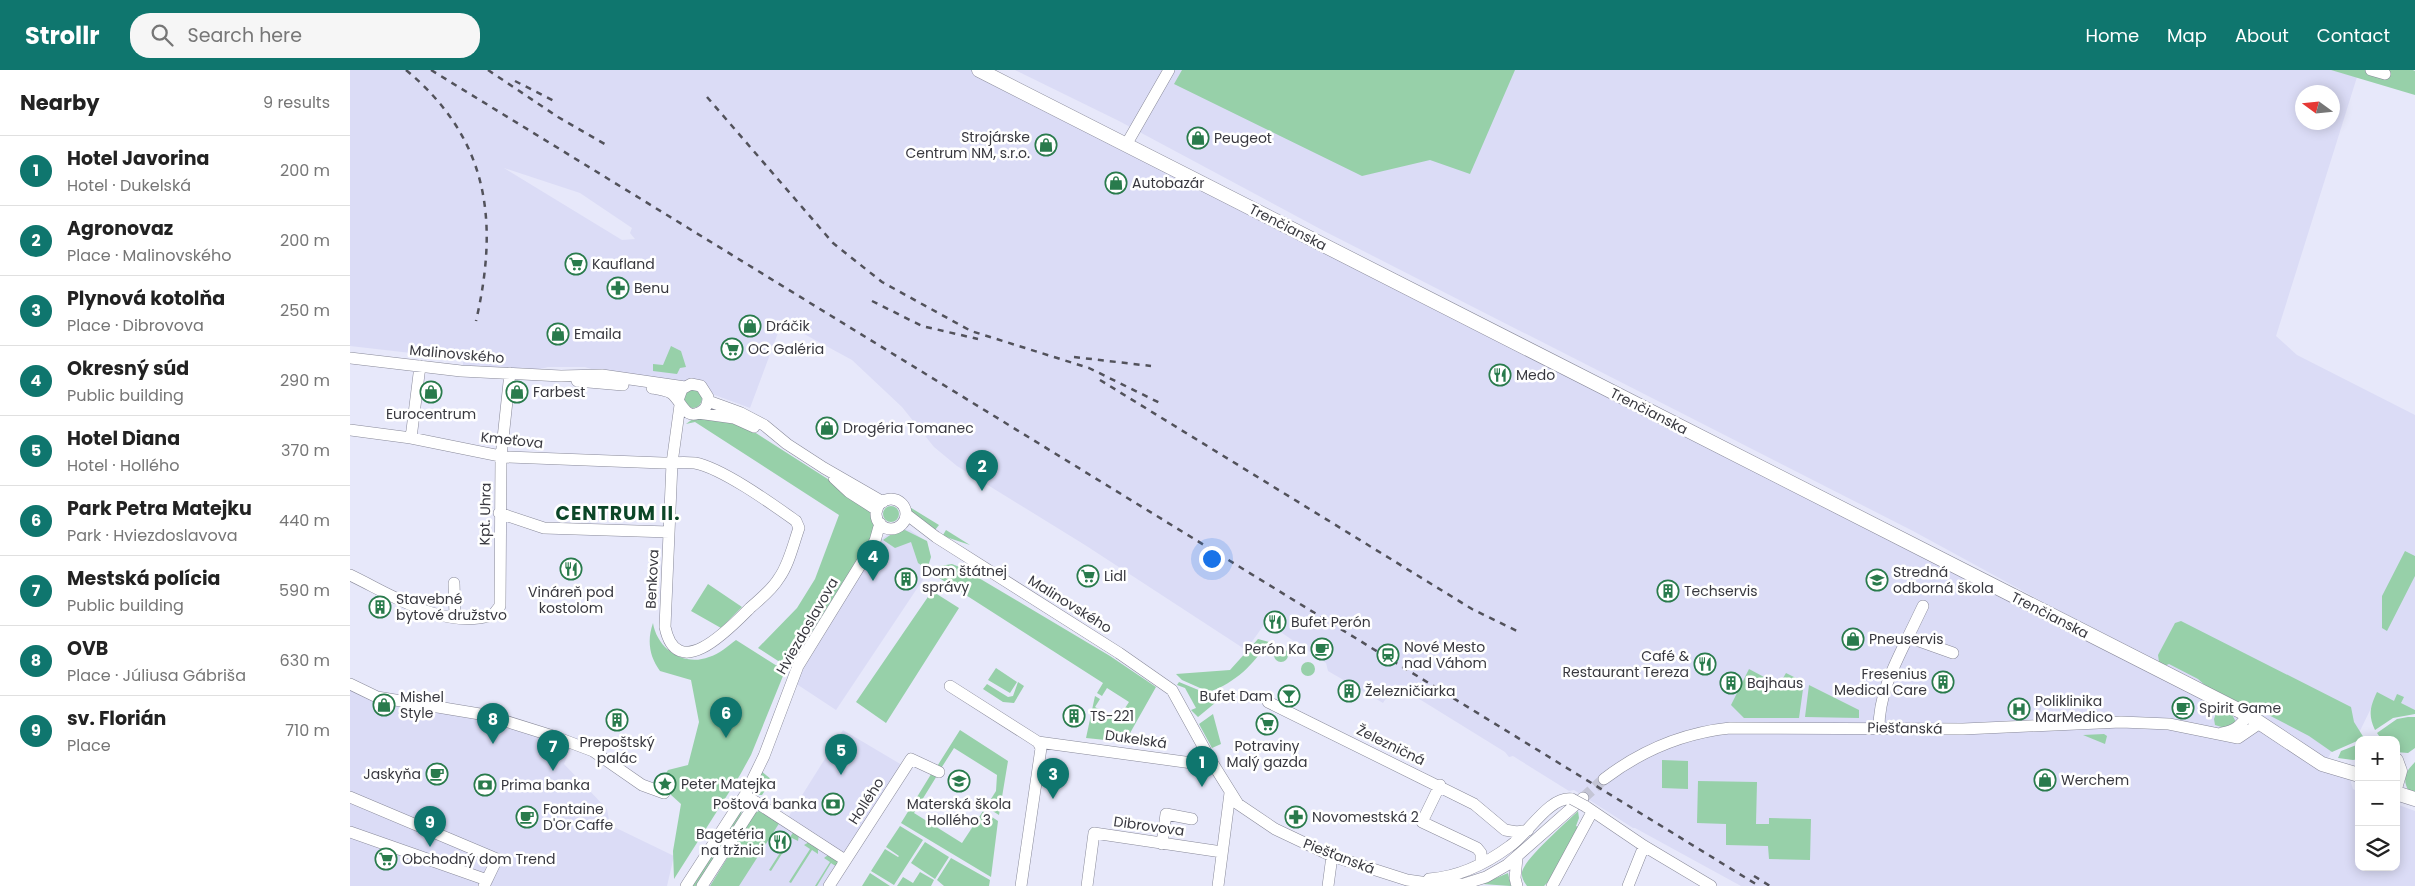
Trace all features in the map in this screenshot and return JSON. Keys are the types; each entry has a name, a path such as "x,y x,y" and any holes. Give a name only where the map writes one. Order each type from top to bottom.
{"main road":[{"name":"Trenčianska","path":"979,70 2254,719 2316,758 2322,764 2355,773"},
{"name":"Trenčianska","path":"2316,758 2355,763"},
{"path":"2400,771 2403,791"}],"street":[{"path":"1126,145 1169,70"},
{"path":"2371,70 2385,74"},
{"name":"Malinovského","path":"350,358 510,373 561,376 602,375 685,387 691,384 701,386 707,393 708,401 748,416 764,425 776,436 880,506"},
{"path":"411,438 420,366"},
{"name":"Kpt. Uhra","path":"456,617 484,618 493,615 500,606 499,513 501,457 510,373"},
{"name":"Malinovského","path":"561,376 584,382 662,390 671,393 684,411 734,418 776,436"},
{"path":"679,403 680,392 685,387"},
{"path":"678,429 705,408 708,401"},
{"name":"Benkova","path":"665,627 672,463 678,429 679,403"},
{"name":"Kmeťova","path":"350,430 411,438 501,457 694,463 712,468 731,478 796,521 799,528 780,577 719,639 704,648 693,651 682,650 674,647 667,639 665,627"},
{"path":"890,499 898,500 904,506 906,514 896,527 880,523 880,506 890,499"},
{"name":"Benkova","path":"499,513 544,528 669,532"},
{"name":"Malinovského","path":"906,514 925,530 1119,653 1172,690"},
{"name":"Hviezdoslavova","path":"686,886 743,797 764,756 798,666 875,541 880,523"},
{"name":"Malinovského","path":"896,527 925,530"},
{"name":"Hviezdoslavova","path":"875,541 896,527"},
{"path":"350,575 436,616 456,617 454,583"},
{"path":"1879,728 1881,704 1887,681 1923,606"},
{"path":"1908,636 1953,653"},
{"path":"350,684 377,697 486,715 553,736 593,751 642,785 664,793"},
{"name":"Dukelská","path":"950,686 1038,742 1214,766"},
{"name":"Piešťanská","path":"1172,690 1214,766 1238,804 1258,819 1332,856 1391,876 1442,885 1468,885 1486,877 1517,858 1583,804"},
{"name":"Železničná","path":"1268,702 1440,785 1474,804 1510,832 1528,830"},
{"name":"Piešťanská","path":"1604,779 1629,761 1656,746 1699,732 1747,727 1963,729 2121,722 2169,724 2217,733 2232,732 2254,719"},
{"path":"1184,762 1197,751 1200,741"},
{"path":"1021,886 1041,748 1038,742"},
{"name":"Hollého","path":"829,886 910,758 939,772"},
{"path":"1440,785 1422,822 1476,848 1481,853 1481,863"},
{"path":"1218,886 1230,793"},
{"path":"350,797 498,859 486,883 350,832"},
{"path":"743,797 756,802 845,860"},
{"path":"1423,882 1463,871 1481,863 1511,845 1557,801 1583,804 1644,846 1710,886"},
{"path":"702,886 756,802"},
{"path":"1552,886 1583,804"},
{"path":"1162,844 1166,814 1192,819"},
{"name":"Dibrovova","path":"1087,886 1094,833 1222,852"},
{"path":"1628,886 1644,846"},
{"path":"1328,886 1332,856"},
{"path":"1517,858 1514,878 1518,886"}],"shaded area":[{"path":"350,70 976,70 2140,655 1913,531 1324,231 1119,121 1015,70 2332,70 2357,77 2276,336 2297,355 2415,415 2415,710 2397,702 2374,702 2358,735 2334,745 2324,768 2350,779 2355,790 2355,871 2400,871 2400,805 2415,811 2415,886 1741,886 1633,828 1574,790 1569,791 1513,756 1509,757 1505,752 1395,684 1383,703 1328,671 1326,663 1266,622 1246,650 1085,545 957,466 934,447 902,407 852,360 782,322 750,408 712,394 703,382 674,381 601,372 585,367 548,367 533,371 463,365 463,359 350,346","holes":["504,168 580,193 632,228 630,233 635,239 622,240"]},
{"path":"897,528 910,530 927,542 931,558 926,575 836,710 795,683 883,538"},
{"path":"350,683 373,692 573,742 564,764 607,809 610,825 674,856 667,886 350,886"},
{"path":"843,730 907,768 832,886 707,886 759,809 784,824"}],"green space":[{"path":"1182,70 1515,70 1470,174 1430,160 1362,176 1174,84"},
{"path":"2331,70 2413,70 2415,71 2415,95"},
{"path":"671,346 681,351 686,367 680,368 677,374 653,371 653,364 663,365"},
{"path":"693,390 699,393 702,399 699,405 693,408 687,405 684,399 687,393"},
{"path":"694,418 737,421 870,506 874,520 873,535 789,668 758,648 797,608 815,579 839,515 695,422 686,424"},
{"path":"891,506 899,514 891,522 883,514"},
{"path":"908,506 939,525 935,530 910,512"},
{"path":"905,530 927,541 931,557 927,569 918,563 911,542 895,548 883,540 893,533"},
{"path":"946,530 970,545 946,537 943,535"},
{"path":"2405,551 2415,556 2415,576 2387,631 2382,628 2382,596"},
{"path":"952,564 962,568 1110,656 1156,687 1125,742 1086,738 1095,696 1100,699 1095,707 1117,720 1129,702 1107,688 1102,696 1097,693 1103,683 933,574 940,566"},
{"path":"708,584 742,607 721,628 691,611"},
{"path":"932,591 959,608 886,723 856,702"},
{"path":"2181,621 2351,707 2354,722 2363,736 2355,736 2355,742 2332,752 2309,736 2257,709 2252,709 2207,687 2198,679 2169,664 2164,666 2159,662 2158,655 2175,623"},
{"path":"653,623 660,641 673,654 681,657 690,660 709,657 720,652 736,640 785,671 751,755 674,879 673,851 681,804 659,784 668,770 688,765 699,722 691,680 660,671 653,660 650,636"},
{"path":"1258,639 1269,642 1243,672 1219,688 1209,692 1182,680 1176,674 1230,670"},
{"path":"1281,648 1286,650 1288,655 1286,660 1281,662 1276,660 1274,655 1276,650"},
{"path":"1308,662 1313,664 1315,669 1313,674 1308,676 1303,674 1301,669 1303,664"},
{"path":"996,668 1017,682 1010,693 988,680"},
{"path":"1749,669 1779,685 1786,673 1804,682 1799,718 1744,718 1731,705"},
{"path":"1018,682 1024,686 1014,703 1003,702 983,689 987,684 1008,697 1013,696"},
{"path":"1179,682 1213,696 1215,703 1198,717 1191,710 1196,708 1185,688 1177,685"},
{"path":"1809,685 1859,710 1859,718 1805,717"},
{"path":"2377,692 2394,701 2397,694 2404,697 2401,703 2415,710 2415,714 2393,718 2375,730 2371,720 2371,711"},
{"path":"2218,708 2230,711 2236,722 2228,729 2215,725 2214,719"},
{"path":"1213,714 1221,744 1212,748 1199,724"},
{"path":"2415,717 2415,748 2408,753 2400,752 2400,736 2379,736 2377,733 2397,719"},
{"path":"960,730 1008,761 999,815 986,807 996,791 997,775 954,748 940,770 936,768"},
{"path":"2104,734 2107,736 2105,744 2083,735"},
{"path":"2355,746 2355,760 2338,758 2341,751"},
{"path":"1662,760 1688,761 1688,789 1662,788"},
{"path":"2415,762 2415,794 2410,794 2405,777"},
{"path":"761,771 772,780 762,795 757,795 754,789"},
{"path":"933,771 938,774 914,813 962,843 983,811 998,821 991,877 901,823"},
{"path":"1698,781 1757,782 1756,824 1769,824 1769,818 1811,819 1810,860 1769,859 1768,846 1726,845 1726,824 1697,823"},
{"path":"743,808 736,829 699,886 690,886"},
{"path":"759,811 780,822 739,886 710,886 755,813"},
{"path":"1578,811 1579,818 1576,826 1578,827 1548,882 1544,886 1527,886 1522,872 1530,858"},
{"path":"900,826 923,840 894,885 871,871 885,849 899,856 886,847"},
{"path":"794,831 799,835 798,841 792,838 771,871 769,870"},
{"path":"809,842 818,848 818,854 812,850 791,883 789,882 810,849 804,845"},
{"path":"925,842 949,857 935,879 911,863"},
{"path":"828,855 838,861 837,867 831,863 817,886 815,886 830,862 824,858"},
{"path":"951,858 990,880 989,886 944,886 937,880"},
{"path":"920,872 934,880 931,886 897,886 903,877 913,883"},
{"path":"870,873 890,886 862,886"},
{"path":"1508,873 1511,886 1482,884"}],"tunnel":[{"path":"1583,798 1604,779"}],"railway":[{"path":"406,70 434,96 455,124 471,153 481,184 486,216 486,249 483,284 476,321"},
{"path":"431,70 1759,886"},
{"path":"488,70 558,117 608,146"},
{"path":"515,81 554,101"},
{"path":"707,97 833,243 882,282 971,331 1089,368 1162,404"},
{"path":"872,301 922,326 978,339"},
{"path":"1074,357 1151,366"},
{"path":"1100,380 1472,609 1521,633"},
{"path":"1754,876 1770,886"}],"place":[{"name":"Peugeot","path":"1198,138"},
{"name":"Strojárske Centrum NM, s.r.o.","path":"1046,145"},
{"name":"Autobazár","path":"1116,183"},
{"name":"Kaufland","path":"576,264"},
{"name":"Benu","path":"618,288"},
{"name":"Dráčik","path":"750,326"},
{"name":"Emaila","path":"558,334"},
{"name":"OC Galéria","path":"732,349"},
{"name":"Medo","path":"1500,375"},
{"name":"Eurocentrum","path":"431,392"},
{"name":"Farbest","path":"517,392"},
{"name":"Drogéria Tomanec","path":"827,428"},
{"name":"Agronovaz","path":"982,491"},
{"name":"Vináreň pod kostolom","path":"571,569"},
{"name":"Lidl","path":"1088,576"},
{"name":"Dom štátnej správy","path":"906,579"},
{"name":"Stredná odborná škola","path":"1877,580"},
{"name":"Okresný súd","path":"873,581"},
{"name":"Techservis","path":"1668,591"},
{"name":"Stavebné bytové družstvo","path":"380,607"},
{"name":"Bufet Perón","path":"1275,622"},
{"name":"Pneuservis","path":"1853,639"},
{"name":"Perón Ka","path":"1322,649"},
{"name":"Nové Mesto nad Váhom","path":"1388,655"},
{"name":"Café & Restaurant Tereza","path":"1705,664"},
{"name":"Fresenius Medical Care","path":"1943,682"},
{"name":"Bajhaus","path":"1731,683"},
{"name":"Železničiarka","path":"1349,691"},
{"name":"Bufet Dam","path":"1289,696"},
{"name":"Mishel Style","path":"384,705"},
{"name":"Spirit Game","path":"2183,708"},
{"name":"Poliklinika MarMedico","path":"2019,709"},
{"name":"TS-221","path":"1074,716"},
{"name":"Prepoštský palác","path":"617,720"},
{"name":"Potraviny Malý gazda","path":"1267,724"},
{"name":"Park Petra Matejku","path":"726,738"},
{"name":"OVB","path":"493,744"},
{"name":"Mestská polícia","path":"553,771"},
{"name":"Jaskyňa","path":"437,774"},
{"name":"Hotel Diana","path":"841,775"},
{"name":"Werchem","path":"2045,780"},
{"name":"Materská škola Hollého 3","path":"959,781"},
{"name":"Peter Matejka","path":"665,784"},
{"name":"Prima banka","path":"485,785"},
{"name":"Hotel Javorina","path":"1202,787"},
{"name":"Plynová kotolňa","path":"1053,799"},
{"name":"Poštová banka","path":"833,804"},
{"name":"Fontaine D'Or Caffe","path":"527,817"},
{"name":"Novomestská 2","path":"1296,817"},
{"name":"Bagetéria na tržnici","path":"780,842"},
{"name":"sv. Florián","path":"430,847"},
{"name":"Obchodný dom Trend","path":"386,859"}],"district":[{"name":"CENTRUM II.","path":"618,513"}]}
